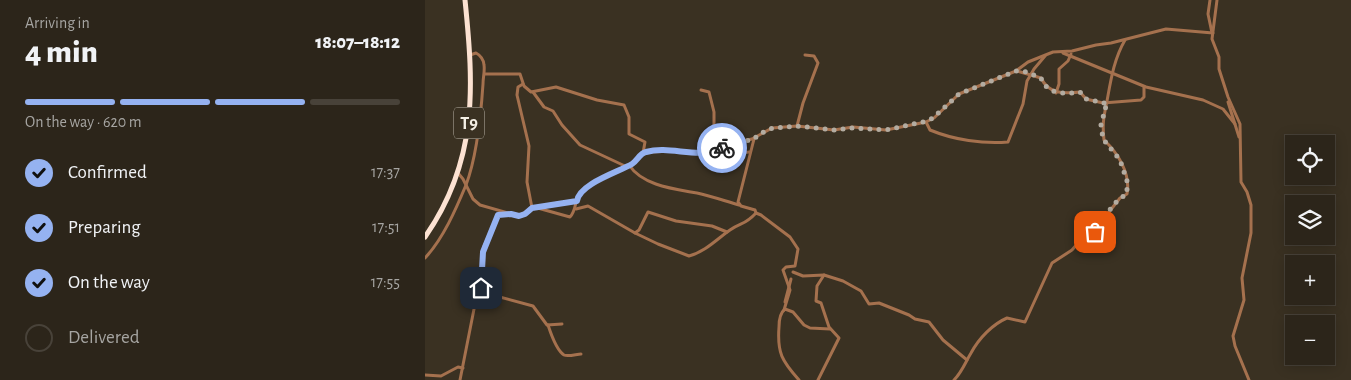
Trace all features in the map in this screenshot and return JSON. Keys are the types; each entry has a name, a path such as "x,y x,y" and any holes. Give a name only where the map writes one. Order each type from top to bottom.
{"highway":[{"name":"T9","path":"425,237 443,206 458,173 469,129 472,78 465,0"}],"street":[{"path":"1210,0 1209,19 1212,34 1240,142"},
{"path":"1212,34 1217,0"},
{"path":"458,173 476,202 485,208 519,216 532,208 540,208 567,217 575,209 579,194 585,188 628,166 648,151 673,150 707,154 755,138 769,129 797,126 834,130 853,128 879,130 926,122 959,94 1016,71 1030,61 1055,52 1071,53 1166,29 1212,34"},
{"path":"953,380 967,361 978,341 1001,320 1009,317 1025,322 1041,284 1053,262 1072,250 1088,231 1097,232 1104,216 1111,211 1120,198 1127,194 1128,184 1120,160 1103,139 1101,125 1107,102 1111,73 1118,52 1125,40"},
{"path":"425,258 447,225 466,185 479,127 485,74 484,63 481,56 476,53 470,55"},
{"path":"1071,53 1144,87 1193,97 1211,104 1225,111 1235,124"},
{"path":"1056,93 1059,84 1059,69 1071,53"},
{"path":"797,126 803,103 818,63 814,56 805,55"},
{"path":"926,122 930,130 947,136 966,140 1008,142 1023,104 1027,83 1031,74 1045,56"},
{"path":"1016,71 1041,78 1044,84 1056,93 1080,92 1086,99 1104,103 1141,100 1144,97 1144,87"},
{"path":"485,74 522,75 523,84 533,92 542,105 553,111 562,125 580,144 628,166 640,175 666,187 753,209 756,214 795,242 798,252 785,299 786,309 779,322 778,348 783,360 799,380"},
{"path":"523,84 518,87 517,95 529,146 527,182 532,208"},
{"path":"533,92 556,87 625,106 629,117 629,134 645,142 642,154"},
{"path":"701,90 707,91 709,94 714,112 713,141 722,148 739,152 750,152"},
{"path":"1228,96 1240,124 1241,185 1250,198 1252,221 1242,278 1244,300 1233,336 1235,346 1249,380"},
{"path":"739,205 737,202 755,138"},
{"path":"540,208 551,204 577,201"},
{"path":"575,209 588,206 635,233 689,256 703,249 727,232 749,222 756,214"},
{"path":"495,210 498,215"},
{"path":"635,233 639,230 648,212 676,220 712,226 727,232"},
{"path":"498,215 511,214"},
{"path":"460,380 475,298 479,294 482,284 483,252 498,215"},
{"path":"790,290 783,270 784,267 795,266"},
{"path":"793,272 803,276 823,275 843,280 858,288 870,304 879,303 915,319 929,322 943,340 967,361"},
{"path":"818,380 838,341 838,335 830,329 823,315 821,303 816,300 817,287 823,275"},
{"path":"785,303 790,290 791,279"},
{"path":"479,294 496,296 533,306 548,325 555,342 564,355 581,354"},
{"path":"786,309 796,314 809,327 830,329"},
{"path":"548,325 562,324"},
{"path":"425,375 441,376 458,367 463,368"}],"way so far":[{"path":"722,148 737,142 752,140 761,133 773,128 797,126 834,130 853,128 886,130 931,120 959,94 1016,71 1024,72 1041,78 1046,86 1057,94 1062,92 1080,92 1086,99 1107,102 1101,125 1103,139 1111,146 1112,152 1117,154 1125,172 1128,188 1126,195 1120,198 1111,211 1104,216 1098,231 1095,232"}],"route":[{"path":"481,288 484,246 498,215 511,214 519,216 532,208 577,201 579,194 589,185 636,161 642,154 648,151 680,151 707,154 722,148"}]}
